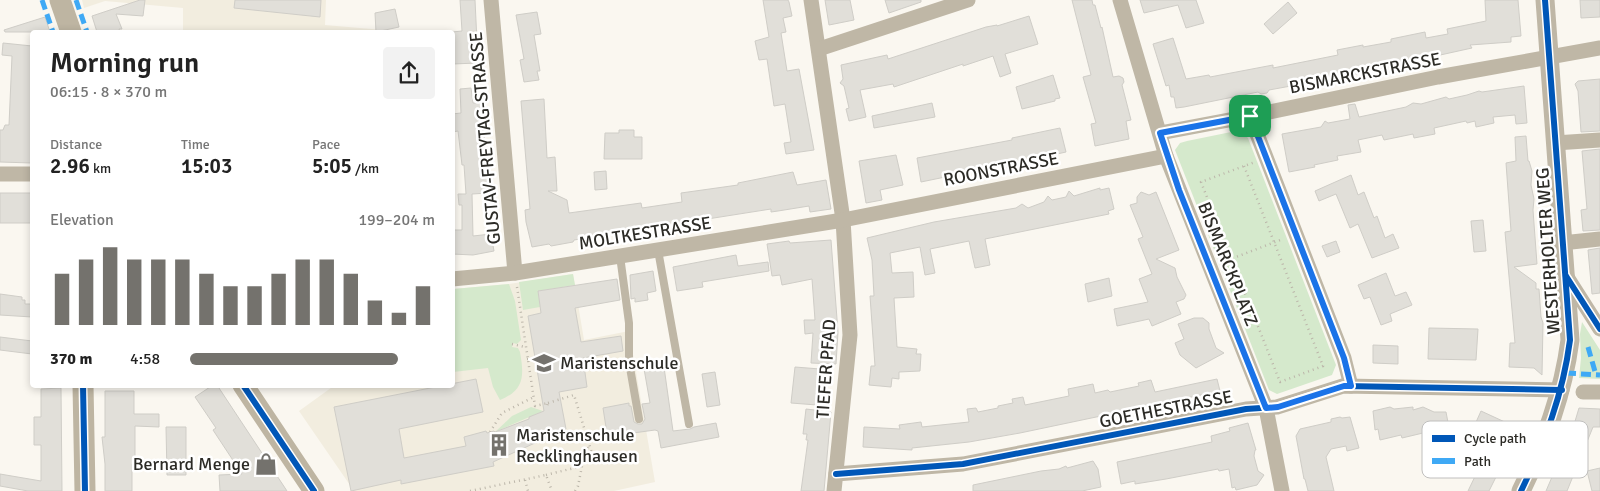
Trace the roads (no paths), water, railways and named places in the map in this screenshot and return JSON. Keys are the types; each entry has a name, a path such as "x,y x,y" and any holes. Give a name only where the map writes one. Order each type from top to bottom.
{"main road":[{"path":"60,0 70,30"},
{"path":"83,388 85,491"},
{"path":"245,388 314,491"}],"street":[{"name":"GUSTAV-FREYTAG-STRASSE","path":"491,0 515,273"},
{"name":"TIEFER PFAD","path":"811,0 843,220 850,336 834,491"},
{"path":"819,50 968,0"},
{"name":"BISMARCKPLATZ","path":"1120,0 1166,156 1266,408 1282,491"},
{"name":"WESTERHOLTER WEG","path":"1545,0 1570,340 1562,390 1551,421"},
{"name":"BISMARCKSTRASSE","path":"1160,133 1327,99 1600,48"},
{"path":"1250,116 1344,358 1351,386"},
{"name":"WESTERHOLTER WEG","path":"1555,143 1600,140"},
{"name":"ROONSTRASSE","path":"843,220 1166,156"},
{"path":"0,174 30,174"},
{"name":"MOLTKESTRASSE","path":"455,279 515,273 843,220"},
{"name":"WESTERHOLTER WEG","path":"1562,242 1600,239"},
{"path":"1565,274 1600,329"},
{"name":"GOETHESTRASSE","path":"836,474 963,464 1246,408 1278,407 1344,386 1562,390"},
{"path":"1583,392 1600,392"},
{"name":"WESTERHOLTER WEG","path":"1521,491 1528,478"}],"lane":[{"path":"658,250 688,424"},
{"path":"620,256 630,323 629,362 639,419"}],"place":[{"name":"Maristenschule","path":"544,363"},
{"name":"Maristenschule Recklinghausen","path":"499,445"},
{"name":"Bernard Menge","path":"266,464"}]}
